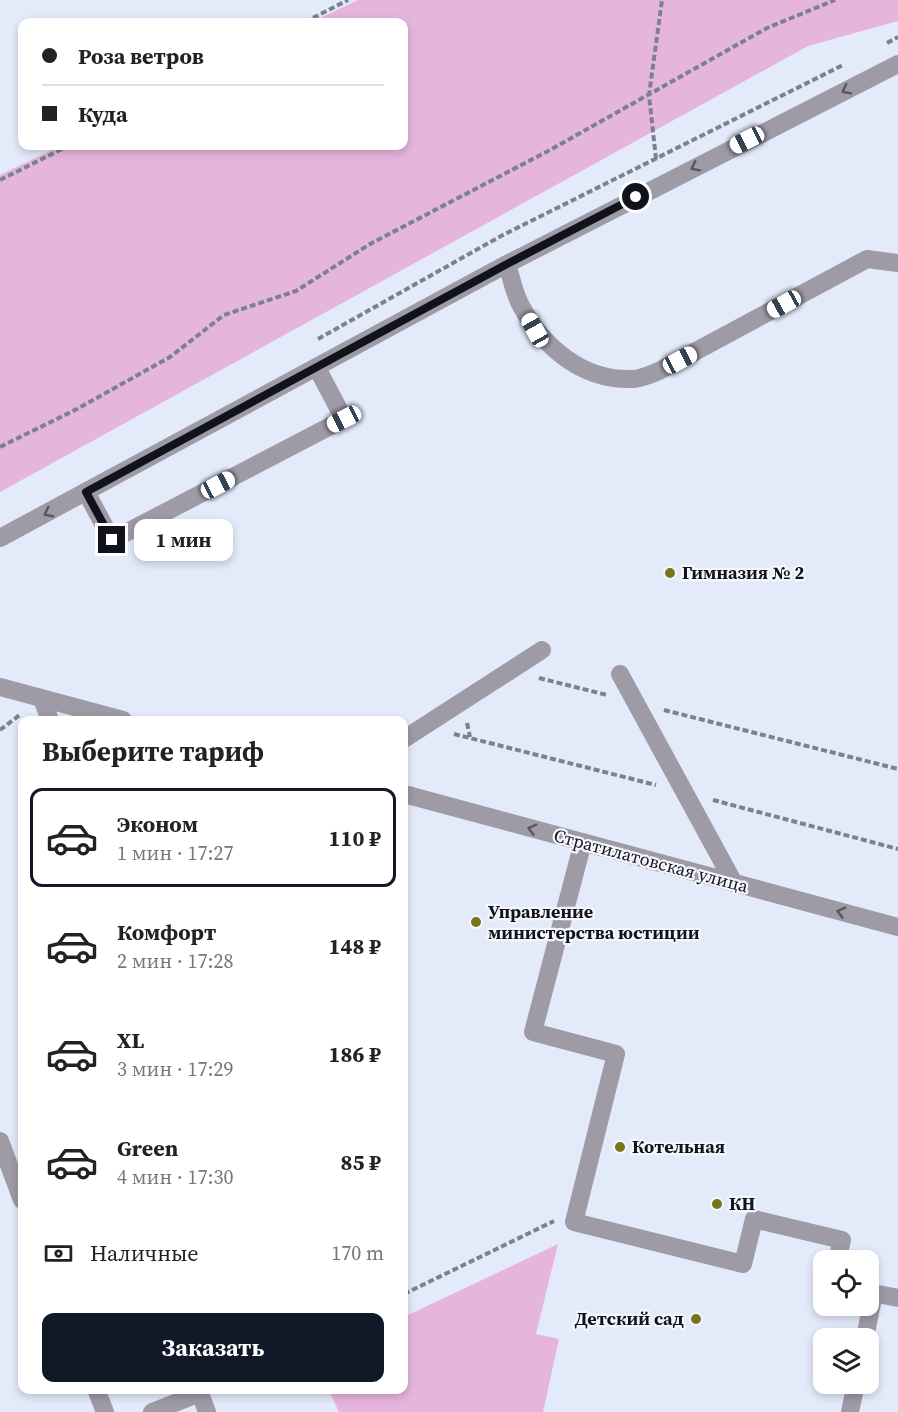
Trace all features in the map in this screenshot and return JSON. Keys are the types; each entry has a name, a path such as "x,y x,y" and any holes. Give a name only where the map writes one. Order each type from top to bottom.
{"street":[{"path":"0,538 507,264 898,64"},
{"path":"507,264 519,302 535,330 556,353 580,367 609,378 634,379 659,371 867,259 898,263"},
{"path":"86,492 112,540 344,419 317,368"},
{"path":"408,736 542,650"},
{"path":"620,674 734,883"},
{"path":"0,687 108,716"},
{"path":"42,699 48,716"},
{"name":"Стратилатовская улица","path":"408,795 898,927"},
{"path":"583,842 533,1032 616,1054 574,1222 743,1264 754,1219 842,1240 840,1250"},
{"path":"0,1141 18,1189"},
{"path":"879,1294 898,1298"},
{"path":"98,1394 105,1412"},
{"path":"152,1412 200,1394 207,1412"},
{"path":"850,1412 854,1394"}],"path":[{"path":"313,18 348,0"},
{"path":"656,159 649,95 662,0"},
{"path":"0,447 77,409 170,357 224,315 296,291 370,244 550,150 767,28 835,0"},
{"path":"0,180 60,150"},
{"path":"532,676 898,769"},
{"path":"466,719 470,737 898,849"},
{"path":"408,1292 577,1210"}],"shaded area":[{"path":"358,0 898,0 898,21 808,46 0,492 0,175 52,150 408,150 408,18 320,18"},
{"path":"558,1244 536,1334 559,1339 543,1412 339,1412 330,1394 408,1394 408,1315"}],"place":[{"name":"Гимназия № 2","path":"670,573"},
{"name":"Управление министерства юстиции","path":"476,922"},
{"name":"Котельная","path":"620,1147"},
{"name":"КН","path":"717,1204"},
{"name":"Детский сад","path":"696,1319"}],"route":[{"path":"112,540 86,492 507,264 636,197"}]}
